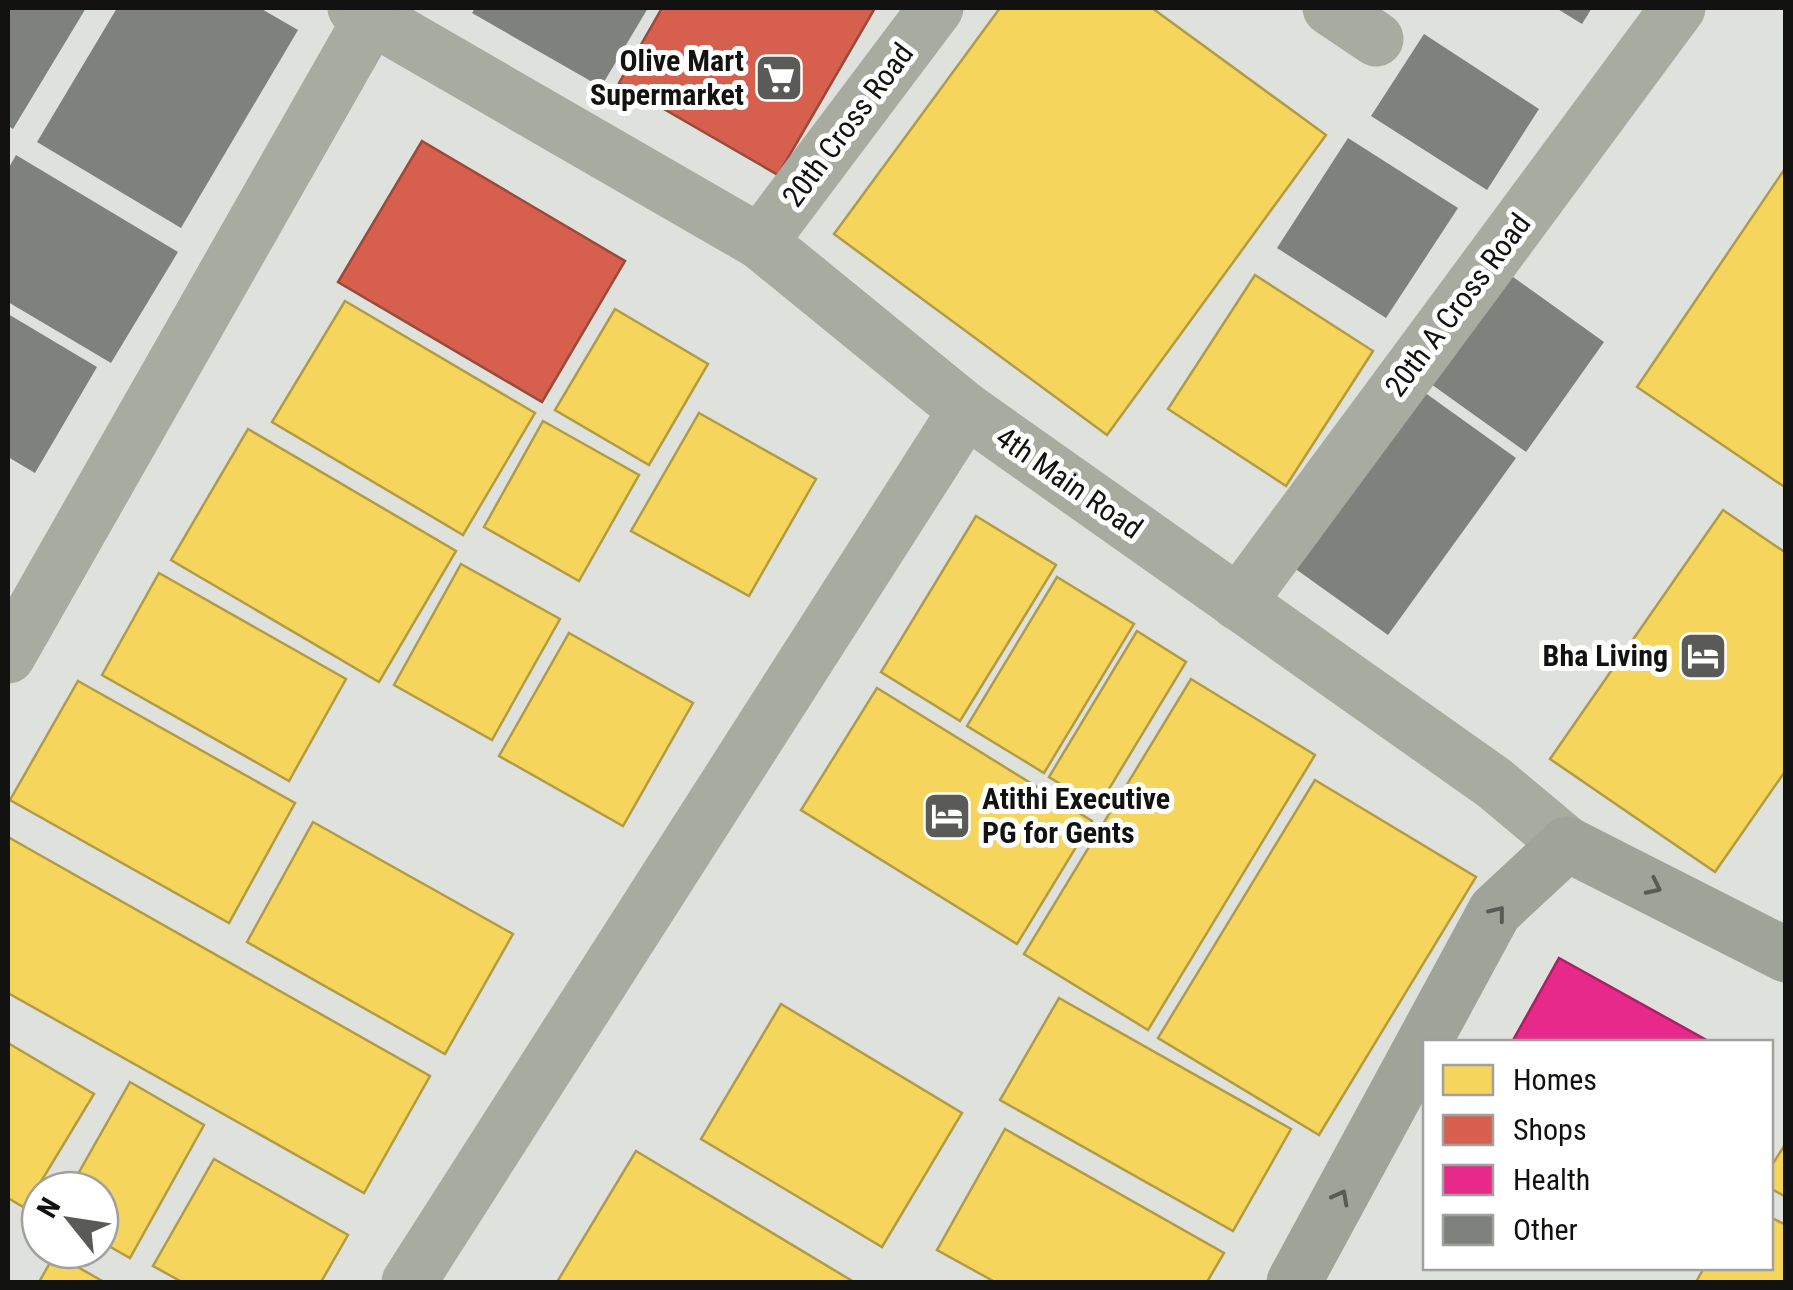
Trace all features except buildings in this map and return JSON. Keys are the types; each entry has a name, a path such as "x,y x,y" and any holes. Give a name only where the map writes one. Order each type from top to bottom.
{"main road":[{"name":"4th Main Road","path":"1567,844 1781,941"},
{"path":"1425,1040 1495,911 1567,844"},
{"path":"1294,1282 1423,1044"}],"street":[{"name":"20th Cross Road","path":"760,242 936,8"},
{"path":"1330,8 1376,39"},
{"name":"20th A Cross Road","path":"1238,602 1678,8"},
{"name":"4th Main Road","path":"363,13 760,242 966,410 1494,783 1567,844"},
{"path":"8,656 24,595 363,13"},
{"path":"409,1282 966,410"}],"place":[{"name":"Olive Mart Supermarket","path":"779,78"},
{"name":"Bha Living","path":"1703,656"},
{"name":"Atithi Executive PG for Gents","path":"947,816"}]}
